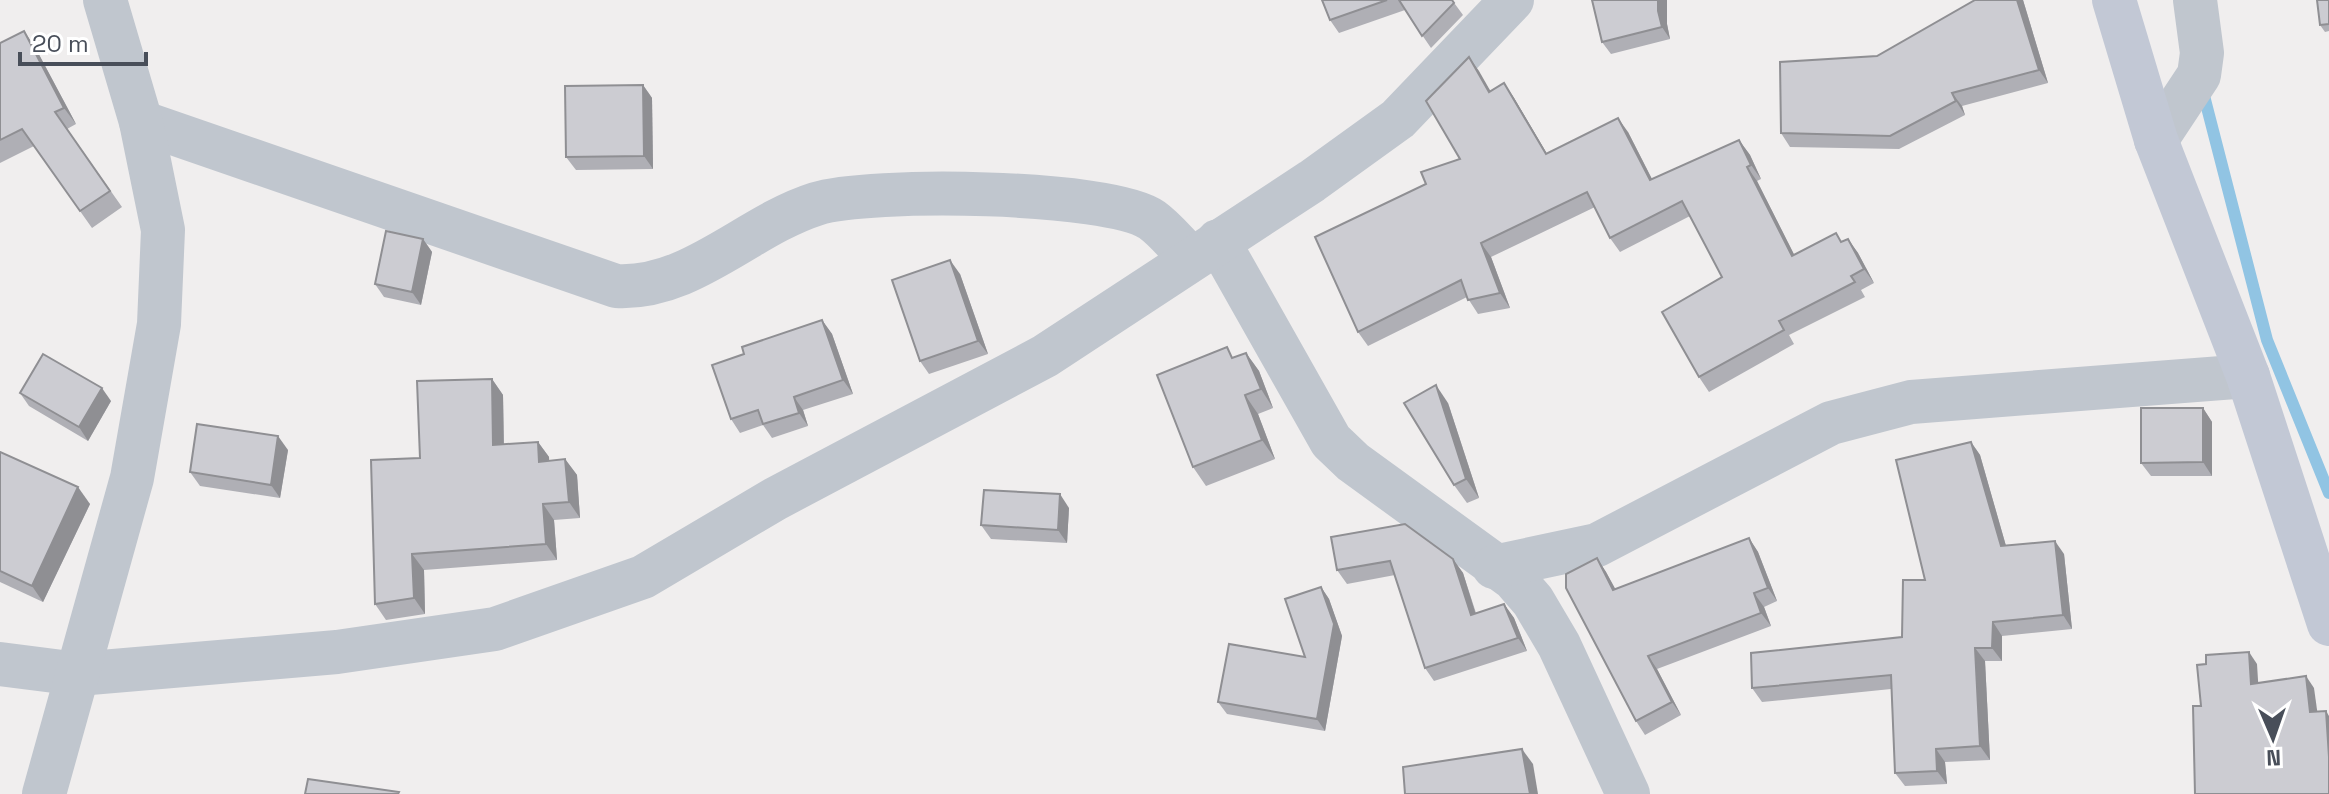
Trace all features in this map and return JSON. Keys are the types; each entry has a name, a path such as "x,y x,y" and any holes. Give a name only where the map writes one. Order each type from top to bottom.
{"street":[{"path":"44,794 132,478 159,324 163,230 141,122 105,0"},
{"path":"0,664 78,674 337,652 495,629 643,577 775,499 1045,356 1312,181 1398,119 1512,0"},
{"path":"2114,0 2156,140 2248,376 2329,624"},
{"path":"2156,140 2199,75 2202,53 2195,0"},
{"path":"141,122 616,286 638,287 672,278 813,205 851,195 907,192 1088,201 1151,219 1204,250 1331,441 1353,462 1514,579 1559,645 1628,794"},
{"path":"1494,567 1597,545 1831,423 1878,408 1911,402 2248,376"}],"building":[{"path":"1322,0 1387,0 1330,20"},
{"path":"1399,0 1452,0 1454,3 1422,36"},
{"path":"1592,0 1658,0 1662,27 1602,42"},
{"path":"1975,0 2017,0 2039,70 1952,93 1956,101 1890,136 1781,133 1780,62 1877,56"},
{"path":"2317,0 2329,0 2329,24 2320,25"},
{"path":"24,31 64,108 55,112 110,191 80,211 22,129 0,140 0,43"},
{"path":"1469,57 1489,92 1504,83 1546,154 1618,118 1650,180 1739,140 1751,165 1747,167 1792,256 1836,233 1841,242 1848,239 1864,269 1851,276 1855,282 1779,321 1784,330 1699,377 1662,312 1722,277 1682,201 1610,238 1587,192 1481,243 1500,293 1468,300 1461,280 1358,332 1315,237 1426,184 1421,172 1460,159 1426,101"},
{"path":"643,85 644,156 566,157 565,86"},
{"path":"386,231 423,239 412,292 375,284"},
{"path":"950,260 978,341 920,361 892,280"},
{"path":"822,320 843,380 794,397 799,413 763,424 758,410 731,419 712,365 744,354 742,347"},
{"path":"1227,347 1232,358 1246,353 1261,389 1245,395 1262,440 1193,467 1157,375"},
{"path":"43,354 102,388 79,427 20,393"},
{"path":"492,379 493,445 538,442 539,462 565,459 569,502 543,504 546,544 412,554 414,598 375,604 371,460 420,458 417,381"},
{"path":"1436,385 1466,479 1454,485 1404,403"},
{"path":"2141,408 2203,408 2203,462 2141,463"},
{"path":"197,424 278,436 271,485 190,472"},
{"path":"1971,442 2001,546 2055,541 2063,615 1993,622 1992,648 1975,648 1980,746 1936,749 1937,771 1895,773 1891,675 1752,688 1751,653 1902,637 1903,580 1925,580 1896,460"},
{"path":"0,452 78,487 32,586 0,571"},
{"path":"984,490 1060,494 1058,530 981,525"},
{"path":"1405,524 1453,559 1471,615 1504,604 1518,638 1425,668 1390,561 1337,570 1331,537"},
{"path":"1749,538 1768,588 1754,593 1761,613 1648,656 1672,702 1636,721 1566,588 1566,574 1597,558 1613,590"},
{"path":"1321,587 1334,624 1317,719 1218,702 1229,644 1305,657 1285,599"},
{"path":"2249,652 2251,684 2306,676 2310,712 2326,711 2329,794 2195,794 2193,706 2201,706 2197,665 2206,664 2206,655"},
{"path":"1522,749 1530,794 1405,794 1403,767"},
{"path":"308,779 399,792 305,794"}],"waterway":[{"path":"2202,88 2267,340 2329,493"}]}
